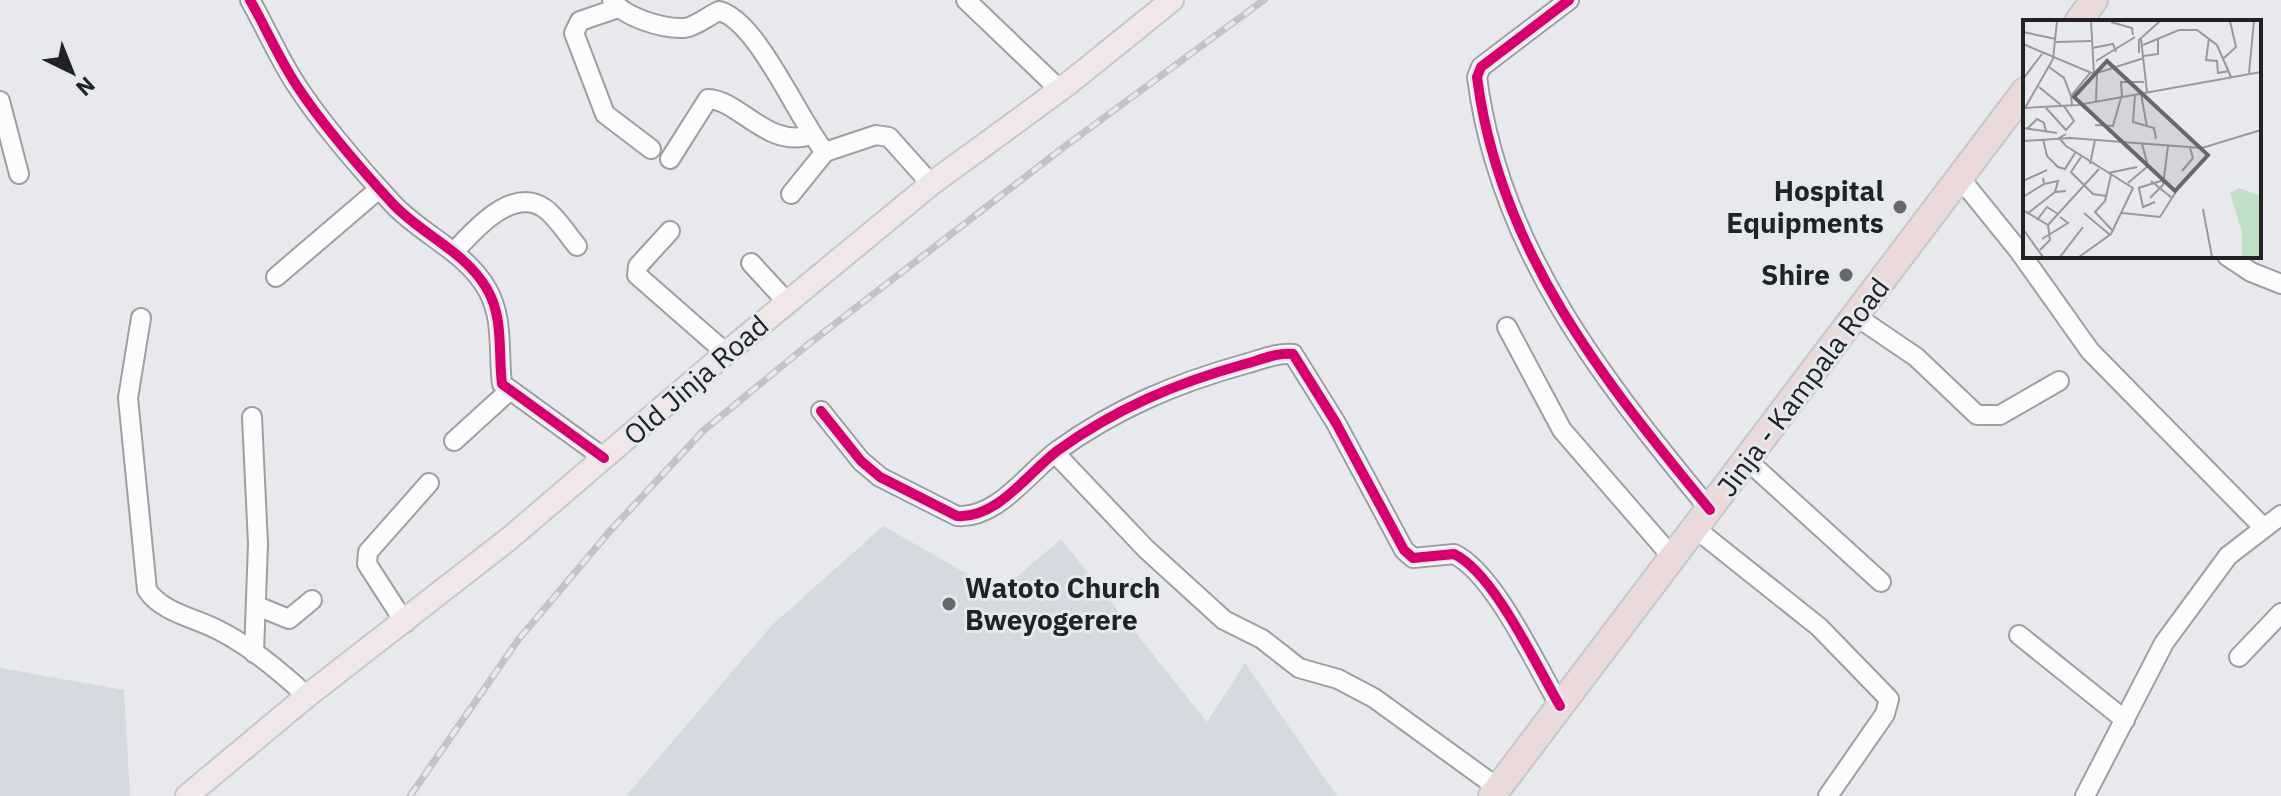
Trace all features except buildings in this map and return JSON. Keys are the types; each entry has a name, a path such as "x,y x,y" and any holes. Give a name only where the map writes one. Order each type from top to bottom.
{"highway":[{"path":"2079,20 2094,0"},
{"name":"Jinja - Kampala Road","path":"1495,792 2023,94"}],"main road":[{"name":"Old Jinja Road","path":"187,796 307,696 405,623 931,184 1060,90 1172,0"}],"street":[{"path":"966,0 1060,90"},
{"path":"1569,0 1481,67 1477,77 1491,153 1526,249 1549,292 1703,520 1819,627 1889,699 1885,714 1828,796"},
{"path":"252,1 295,84 379,189 417,227 454,252 476,273 493,300 502,384 604,458"},
{"path":"651,149 605,114 574,33 580,21 615,4 632,16 685,28 719,11 730,14 764,57 811,135 825,152"},
{"path":"670,159 708,99 780,135 802,138 811,135"},
{"path":"0,101 19,174"},
{"path":"791,194 825,152 876,135 889,137 931,184"},
{"path":"1960,178 2023,257"},
{"path":"276,277 379,189"},
{"path":"454,252 478,225 506,207 526,201 543,207 577,246"},
{"path":"670,231 638,266 637,275 641,283 726,353"},
{"path":"2024,258 2090,351 2264,528"},
{"path":"2230,258 2251,272 2281,284"},
{"path":"751,263 787,302"},
{"path":"1857,317 1916,357 1977,415 2000,415 2059,381"},
{"path":"141,318 128,398 147,590 153,600 224,632 307,696"},
{"path":"1507,327 1562,430 1673,558"},
{"path":"821,411 861,461 880,477 957,516 976,515 1010,493 1055,453 1137,401 1204,375 1293,354 1323,399 1404,550 1413,558 1454,554 1472,566 1494,589 1560,706"},
{"path":"454,441 509,391"},
{"path":"252,417 257,606 254,653"},
{"path":"1055,453 1146,549 1224,620 1262,639 1299,668 1338,679 1374,698 1495,792"},
{"path":"1748,461 1881,582"},
{"path":"405,623 367,564 368,552 429,483"},
{"path":"2085,796 2164,643 2228,556 2281,515"},
{"path":"257,606 289,619 312,600"},
{"path":"2239,657 2281,613"},
{"path":"2019,635 2125,720"}],"shaded area":[{"name":"Watoto Church Bweyogerere","path":"883,526 999,592 1061,539 1207,722 1245,663 1337,796 626,796 771,626"},
{"path":"0,668 124,690 130,796 0,796"}],"railway":[{"path":"410,796 518,640 610,531 703,431 810,343 1064,147 1264,0"}],"cycle path":[{"path":"250,0 290,76 342,146 404,215 467,264 487,289 498,323 502,384 604,458"},
{"path":"1569,0 1481,67 1477,77 1489,140 1508,199 1532,256 1562,310 1632,412 1710,510"},
{"path":"821,411 861,461 880,477 957,516 972,515 999,503 1057,451 1124,410 1219,371 1275,355 1293,354 1336,423 1404,550 1413,558 1454,554 1469,564 1499,600 1560,706"}],"place":[{"name":"Hospital Equipments","path":"1900,207"},
{"name":"Shire","path":"1846,275"},
{"name":"Watoto Church Bweyogerere","path":"949,604"}]}
